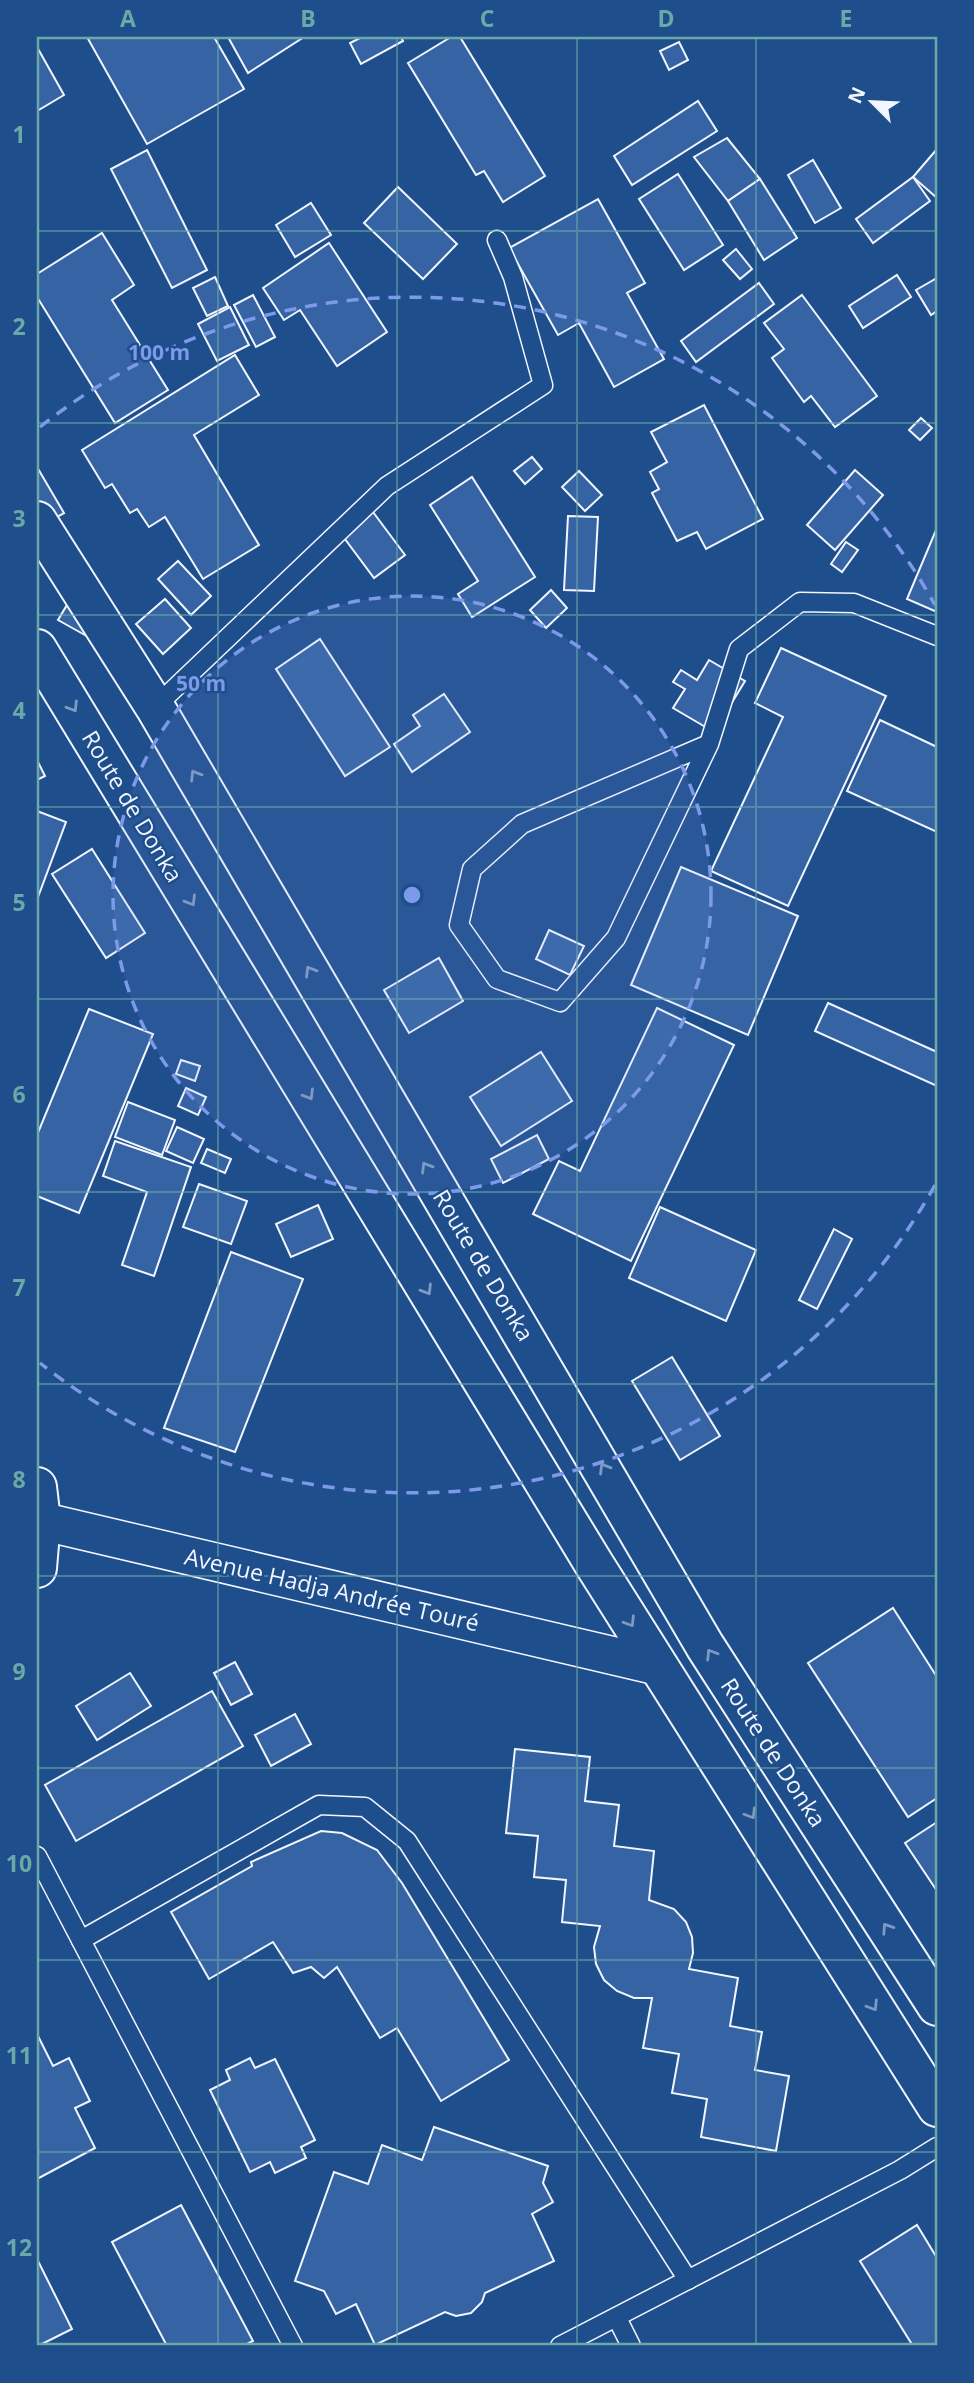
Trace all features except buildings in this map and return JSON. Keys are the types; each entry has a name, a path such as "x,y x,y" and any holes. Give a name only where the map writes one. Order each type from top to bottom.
{"main road":[{"name":"Route de Donka","path":"37,521 155,707 705,1646 937,2006"},
{"name":"Route de Donka","path":"37,649 657,1665 937,2107"},
{"path":"37,1567 39,1504"}],"street":[{"name":"Avenue Hadja Andrée Touré","path":"39,1504 657,1665"}],"lane":[{"path":"155,707 387,486 543,385 513,277 497,240"},
{"path":"709,744 523,824 472,869 459,925 497,979 560,1002 616,938 709,744 739,649 800,602 853,603 937,636"},
{"path":"81,1940 319,1805 365,1807 407,1841 688,2280"},
{"path":"37,1856 293,2346"},
{"path":"561,2346 937,2147"},
{"path":"617,2318 631,2346"}]}
